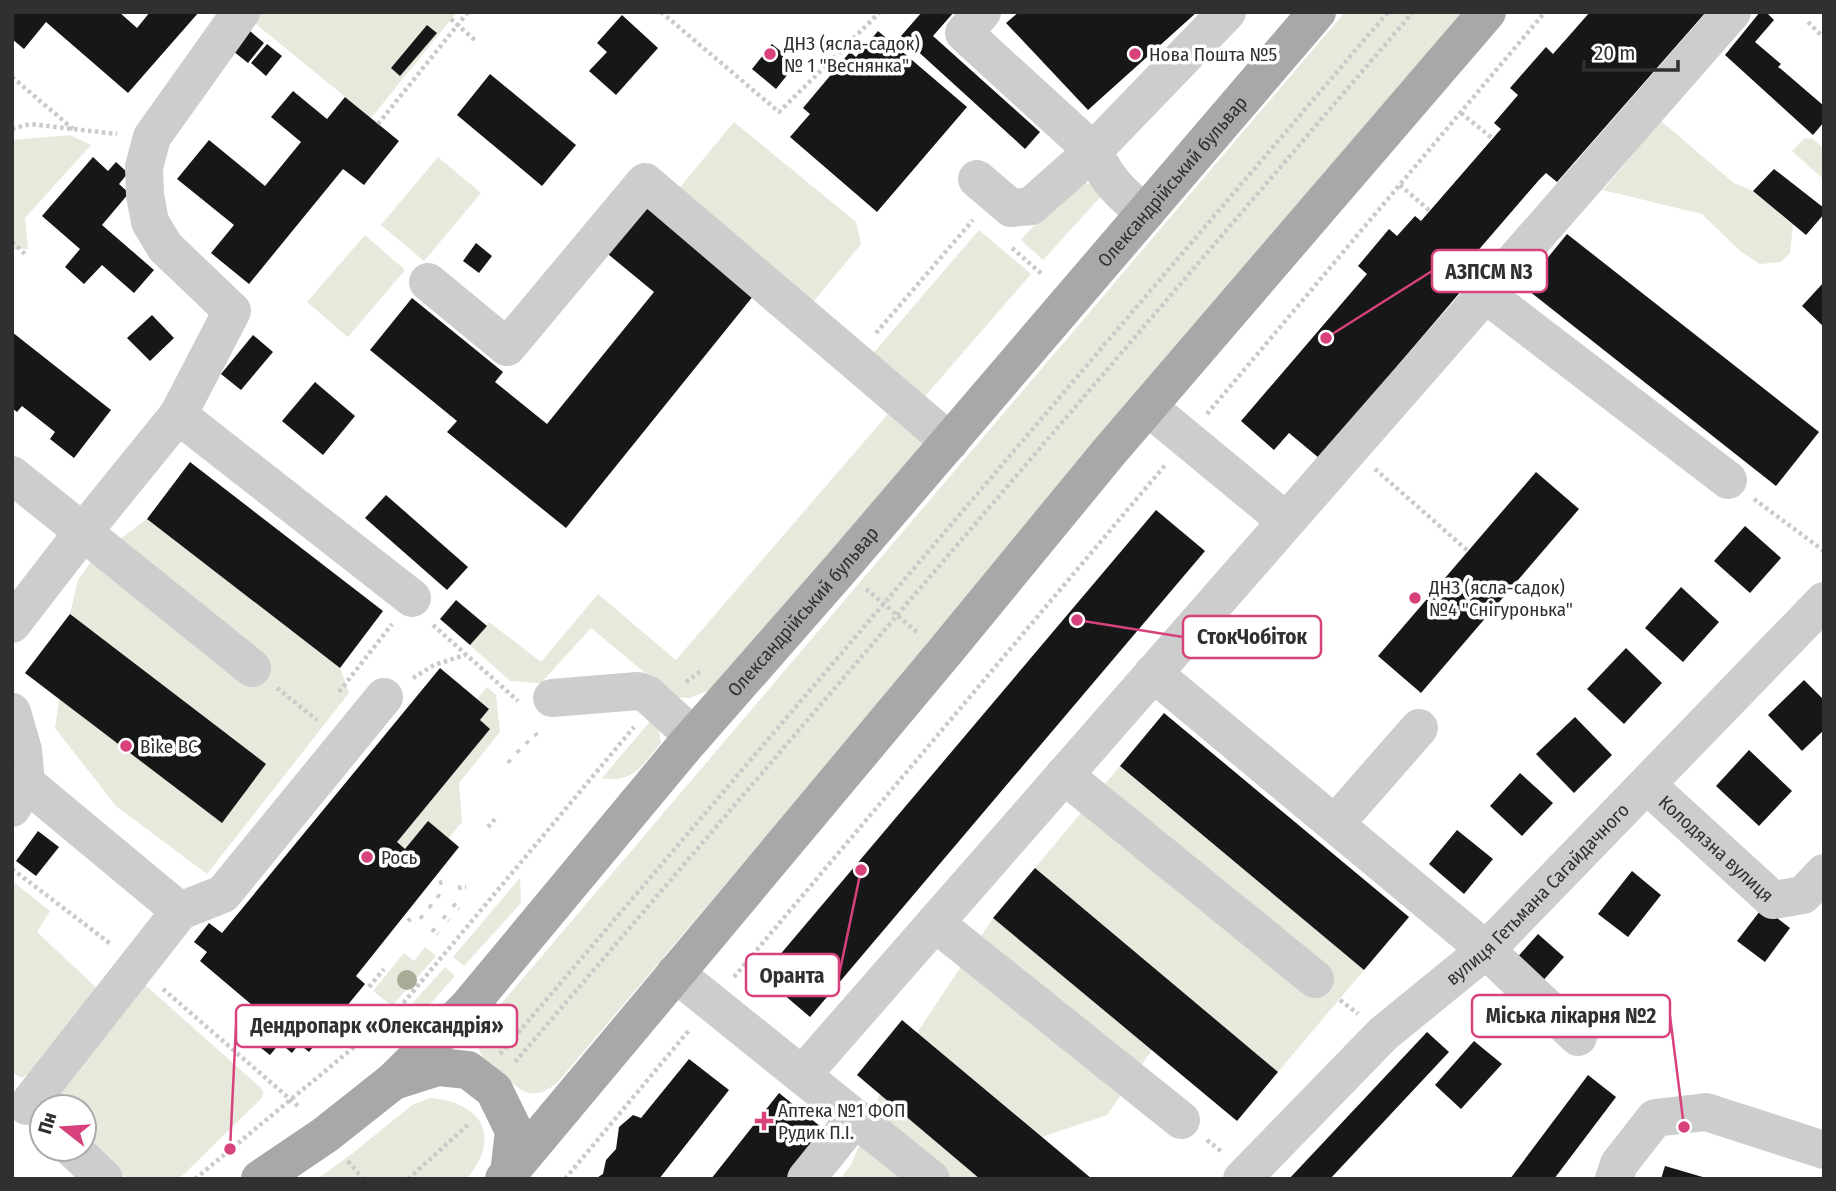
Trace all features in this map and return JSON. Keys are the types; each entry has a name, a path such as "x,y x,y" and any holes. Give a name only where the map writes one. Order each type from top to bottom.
{"main road":[{"name":"Олександрійський бульвар","path":"260,1179 325,1135 392,1082 468,1007 693,736 950,442 1317,12"},
{"path":"506,1177 1148,407 1487,12"},
{"path":"392,1082 439,1067 495,1072 494,1090 514,1132 506,1177"}],"street":[{"path":"12,624 178,415 232,311 164,247 150,222 144,167 152,137 241,12"},
{"path":"982,12 964,33 1093,151 1118,191 1145,213"},
{"path":"986,186 1012,208 1031,206 1093,151 1227,12"},
{"path":"802,1075 1732,12"},
{"path":"428,282 507,347 645,182 950,442"},
{"path":"1485,294 1728,480"},
{"path":"1148,407 1286,521"},
{"path":"178,415 412,598"},
{"path":"12,474 252,667"},
{"name":"вулиця Гетьмана Сагайдачного","path":"1245,1176 1383,1034 1486,950 1824,601"},
{"path":"1153,673 1486,950 1578,1037"},
{"path":"536,701 638,691 657,703 693,736"},
{"path":"27,1106 180,911 223,894 384,697"},
{"path":"12,712 23,750 19,796 180,911"},
{"path":"1335,824 1419,728"},
{"path":"1064,775 1315,979"},
{"name":"Колодязна вулиця","path":"1647,785 1773,900 1803,895 1824,873"},
{"path":"935,923 1181,1120"},
{"path":"675,973 931,1179"},
{"path":"1614,1179 1619,1164 1655,1118 1706,1112 1824,1150"},
{"path":"807,1179 855,1118"},
{"path":"87,1163 104,1179"}],"path":[{"path":"378,124 468,12"},
{"path":"661,12 779,111 880,12"},
{"path":"495,1072 884,604 1388,12"},
{"path":"495,1072 897,615 1413,12"},
{"path":"565,1179 1545,12"},
{"path":"451,19 477,42"},
{"path":"1808,22 1821,35"},
{"path":"12,78 73,130"},
{"path":"1461,113 1492,138"},
{"path":"12,129 30,124 152,137"},
{"path":"1400,185 1430,211"},
{"path":"874,337 986,186"},
{"path":"12,242 26,255"},
{"path":"1013,248 1043,275"},
{"path":"1350,448 1468,551"},
{"path":"1728,480 1824,551"},
{"path":"841,568 980,685"},
{"path":"333,700 412,598 428,620 466,655 536,701"},
{"path":"384,697 434,665 466,655"},
{"path":"252,667 317,720 325,710"},
{"path":"195,1179 395,1013 592,775 657,703"},
{"path":"488,827 496,818"},
{"path":"439,883 446,881"},
{"path":"458,888 466,887"},
{"path":"437,895 442,899"},
{"path":"453,904 459,909"},
{"path":"408,921 413,916"},
{"path":"443,916 449,921"},
{"path":"432,929 438,934"},
{"path":"369,987 384,969"},
{"path":"1315,979 1383,1034"},
{"path":"1181,1120 1245,1176"},
{"path":"408,1179 470,1123"},
{"path":"346,1158 363,1179"}],"shaded area":[{"path":"257,12 457,12 371,118 251,20"},
{"path":"1345,12 1463,12 557,1083 540,1093 526,1092 513,1084 481,1055 479,1042 484,1024"},
{"path":"1661,121 1734,183 1753,191 1793,225 1790,253 1781,262 1760,264 1740,251 1702,214 1603,190"},
{"path":"734,122 856,222 861,244 810,306 676,192"},
{"path":"70,135 91,145 25,218 28,249 12,249 12,140"},
{"path":"1805,138 1813,139 1824,148 1822,178 1792,151"},
{"path":"438,157 481,193 424,261 381,225"},
{"path":"1082,182 1097,186 1104,193 1043,260 1021,240 1054,203"},
{"path":"979,230 1031,274 921,401 870,357"},
{"path":"365,235 405,270 348,337 307,302"},
{"path":"894,407 925,444 709,690 690,698 674,697 591,628 541,683 510,681 470,645 489,622 541,662 598,594 676,660"},
{"path":"147,519 340,668 349,693 207,874 116,806 55,728 59,699 25,673 70,614 78,580 92,560"},
{"path":"487,687 496,695 500,732 459,783 462,822 448,839 405,849 397,842 490,729 480,720 489,709 477,699"},
{"path":"652,719 659,730 661,743 648,759 630,775 613,779 602,778"},
{"path":"1120,766 1364,970 1278,1072 1035,868"},
{"path":"520,878 521,903 464,966 453,957"},
{"path":"12,881 50,911 37,932 101,992 40,1067 22,1078 12,1072"},
{"path":"993,918 1152,1050 1107,1115 1042,1137 917,1033"},
{"path":"425,947 436,956 392,1006 373,991 404,953 414,961"},
{"path":"445,967 455,976 431,1003 417,1011 410,1006"},
{"path":"143,983 263,1092 262,1098 179,1179 127,1179 98,1149 98,1093 59,1093 58,1088"},
{"path":"880,1094 980,1179 840,1179 851,1165"},
{"path":"430,1098 453,1102 463,1107 472,1113 484,1130 482,1154 468,1179 317,1179 412,1105"}],"building":[{"path":"12,12 119,12 137,28 150,12 199,12 128,93 46,22 24,49 12,39"},
{"path":"922,12 954,12 933,36 1040,132 1025,149 901,36"},
{"path":"1019,12 1197,12 1088,110 1006,23"},
{"path":"1590,12 1706,12 1557,182 1546,173 1539,180 1469,261 1479,270 1319,458 1289,433 1274,450 1241,421 1367,274 1358,266 1389,229 1397,236 1415,216 1421,221 1501,129 1494,123 1518,95 1510,88 1546,47 1553,54"},
{"path":"1760,12 1766,12 1774,20 1755,42 1781,64 1778,67 1824,106 1824,122 1813,135 1725,55"},
{"path":"622,15 658,48 616,95 589,71 607,52 597,43"},
{"path":"427,25 437,33 400,76 391,68"},
{"path":"250,31 264,43 248,63 233,51"},
{"path":"878,31 967,107 877,212 790,137 810,114 803,108 850,52 856,57"},
{"path":"267,44 282,56 266,76 251,63"},
{"path":"772,44 796,64 776,89 752,69"},
{"path":"490,74 576,145 542,186 457,115"},
{"path":"293,91 327,119 345,97 399,141 364,185 343,169 249,284 211,253 234,225 177,179 209,140 265,186 301,142 271,117"},
{"path":"93,157 108,171 116,162 128,173 119,184 129,193 102,225 154,270 134,293 102,265 84,284 65,267 80,249 42,216"},
{"path":"1774,169 1824,208 1824,214 1806,235 1753,191"},
{"path":"645,198 758,290 566,528 447,432 457,421 370,350 412,298 503,372 495,382 547,424 654,292 603,250"},
{"path":"1567,234 1819,432 1776,486 1524,287"},
{"path":"476,243 492,256 479,273 463,261"},
{"path":"1824,282 1824,327 1802,306"},
{"path":"152,315 174,338 150,361 127,338"},
{"path":"12,332 111,410 74,458 50,439 55,432 22,406 17,412 12,408"},
{"path":"253,335 273,352 241,390 221,374"},
{"path":"315,382 355,416 323,455 282,421"},
{"path":"190,462 383,611 340,668 147,519"},
{"path":"1536,472 1579,509 1421,693 1378,656"},
{"path":"386,495 468,567 447,590 365,518"},
{"path":"1156,510 1205,551 810,1017 762,976"},
{"path":"1745,526 1781,558 1750,593 1714,561"},
{"path":"1681,587 1719,622 1683,662 1645,628"},
{"path":"456,600 487,626 470,645 440,619"},
{"path":"70,614 266,764 222,823 25,673"},
{"path":"1626,648 1662,683 1624,724 1587,689"},
{"name":"Рось","path":"440,668 489,709 480,720 490,729 397,842 405,849 428,821 459,847 356,976 365,984 309,1052 299,1044 292,1053 280,1043 270,1055 257,1045 266,1033 244,1014 252,1005 200,961 207,952 194,942 209,923 222,933"},
{"path":"1804,680 1824,700 1824,730 1802,751 1768,715"},
{"path":"1164,713 1409,917 1364,970 1120,766"},
{"path":"1575,717 1612,755 1574,793 1536,754"},
{"path":"1749,750 1792,791 1759,826 1716,786"},
{"path":"1520,773 1553,803 1522,836 1490,806"},
{"path":"1457,830 1493,859 1464,894 1429,864"},
{"path":"38,831 59,847 36,876 16,861"},
{"path":"1035,868 1278,1072 1237,1121 993,918"},
{"path":"1632,871 1661,895 1628,937 1598,914"},
{"path":"1763,907 1790,928 1765,962 1737,941"},
{"path":"1538,934 1564,957 1540,984 1514,961"},
{"path":"902,1020 1092,1179 980,1179 857,1075"},
{"path":"1427,1032 1449,1052 1330,1179 1289,1179"},
{"path":"1474,1041 1502,1064 1461,1109 1435,1085"},
{"path":"689,1059 729,1090 659,1179 595,1179 603,1174 606,1160 616,1149 619,1127 633,1115 641,1118"},
{"path":"1588,1075 1616,1097 1554,1179 1510,1179"},
{"path":"779,1093 826,1131 788,1179 711,1179"},
{"path":"1665,1166 1706,1178 1706,1179 1661,1179"}],"place":[{"name":"ДНЗ (ясла-садок) № 1 \"Веснянка\"","path":"770,54"},
{"name":"Нова Пошта №5","path":"1135,54"},
{"name":"АЗПСМ N3","path":"1326,338"},
{"name":"ДНЗ (ясла-садок) №4 \"Снігуронька\"","path":"1415,598"},
{"name":"СтокЧобіток","path":"1077,620"},
{"name":"Bike BC","path":"126,746"},
{"name":"Рось","path":"367,857"},
{"name":"Оранта","path":"861,870"},
{"name":"Аптека №1 ФОП Рудик П.І.","path":"764,1121"},
{"name":"Міська лікарня №2","path":"1684,1127"},
{"name":"Дендропарк «Олександрія»","path":"230,1149"}]}
